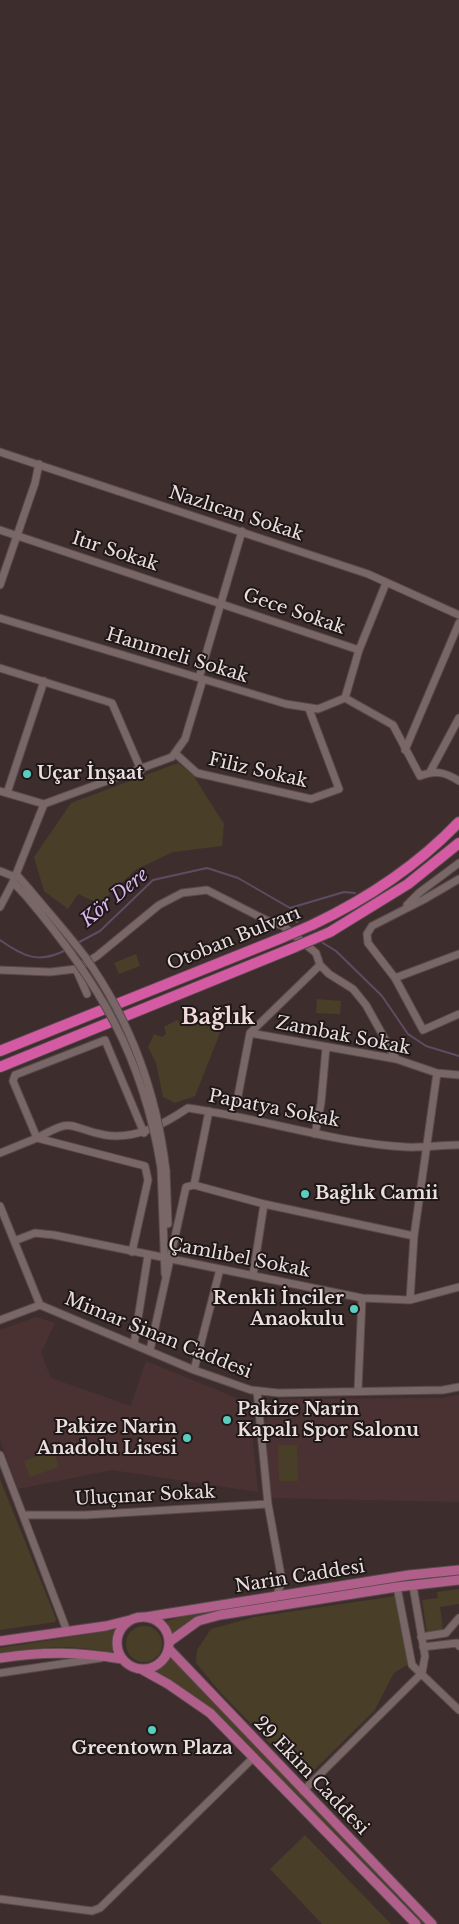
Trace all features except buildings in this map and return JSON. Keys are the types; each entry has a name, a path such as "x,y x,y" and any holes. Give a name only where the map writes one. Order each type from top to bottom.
{"highway":[{"name":"Otoban Bulvarı","path":"0,1052 284,937 348,908 400,875 440,842 459,822"},
{"name":"Otoban Bulvarı","path":"0,1067 330,932 408,884 459,843"}],"main road":[{"name":"Narin Caddesi","path":"146,1617 409,1575 459,1570"},
{"name":"Narin Caddesi","path":"169,1645 198,1621 220,1615 397,1587 459,1580"},
{"path":"0,1641 106,1626 146,1617 160,1622 164,1628 169,1645 166,1656 156,1666 141,1669 134,1668 122,1659 65,1652 29,1653 0,1658"},
{"path":"122,1659 119,1652 118,1636 132,1619"},
{"name":"29 Ekim Caddesi","path":"169,1645 303,1791 432,1924"},
{"name":"29 Ekim Caddesi","path":"141,1669 168,1684 210,1713 416,1924"}],"street":[{"name":"Nazlıcan Sokak","path":"0,452 368,574 459,615"},
{"path":"0,585 40,464"},
{"name":"Itır Sokak","path":"0,530 220,603"},
{"path":"44,681 4,792 44,804 172,758 184,740 220,603 242,531"},
{"path":"345,698 359,650 386,583"},
{"name":"Gece Sokak","path":"220,603 359,650"},
{"name":"Hanımeli Sokak","path":"0,618 201,679 309,709"},
{"path":"405,750 459,623"},
{"path":"0,668 112,703 141,770"},
{"path":"345,698 393,725 420,776 430,772 446,772 459,782"},
{"path":"309,709 318,709 345,698"},
{"name":"Filiz Sokak","path":"176,754 197,773 311,800 339,789 309,709"},
{"path":"430,772 459,718"},
{"path":"0,907 15,878 44,804"},
{"path":"404,909 420,892 459,863"},
{"path":"0,871 15,878 29,889 85,958 114,1002 137,1050 152,1094 162,1138 163,1170"},
{"path":"15,878 26,896 85,970 123,1036 147,1103 163,1170 169,1211 165,1279 150,1350"},
{"path":"459,879 372,926 367,934 368,943 395,978 423,1030 459,1014"},
{"path":"0,970 50,972 76,969 97,956 159,905 182,893 207,890 266,920 283,926 316,953 320,964 329,974 353,989 366,1005 396,1059"},
{"path":"395,978 459,954"},
{"path":"230,1114 238,1096 250,1033 320,964"},
{"path":"76,969 87,994"},
{"name":"Zambak Sokak","path":"250,1033 396,1059 437,1073 459,1075"},
{"path":"37,1138 13,1081 15,1075 105,1040 144,1132"},
{"path":"315,1134 322,1104 326,1048"},
{"path":"410,1300 414,1236 437,1073"},
{"name":"Papatya Sokak","path":"37,1138 61,1125 74,1124 106,1135 144,1132 164,1124 188,1108 230,1114 315,1134 406,1147 459,1145"},
{"path":"194,1186 209,1111"},
{"path":"0,1153 37,1138 145,1166 148,1180 132,1252"},
{"path":"167,1259 186,1187 194,1186 264,1204 414,1236"},
{"path":"253,1275 264,1204"},
{"path":"0,1206 40,1305"},
{"name":"Çamlıbel Sokak","path":"14,1241 36,1233 54,1235 362,1298 410,1300 459,1287"},
{"path":"134,1344 148,1255"},
{"path":"194,1370 220,1269"},
{"path":"358,1390 362,1298"},
{"name":"Mimar Sinan Caddesi","path":"0,1320 40,1305 194,1370 257,1391 280,1393 358,1390 443,1390 459,1387"},
{"path":"257,1391 268,1504 282,1581 293,1594"},
{"path":"0,1455 67,1631"},
{"name":"Uluçınar Sokak","path":"24,1515 85,1515 268,1504"},
{"path":"276,1597 282,1581"},
{"path":"303,1791 422,1673 425,1647 413,1586"},
{"path":"397,1587 412,1665 459,1710"},
{"path":"422,1637 446,1633 459,1618"},
{"path":"425,1647 457,1643 459,1646"},
{"path":"0,1673 111,1657"},
{"path":"0,1899 92,1911 100,1908 254,1757"}],"shaded area":[{"path":"178,763 193,775 224,824 222,846 173,852 135,870 100,904 78,894 68,909 44,891 34,857 71,803"},
{"path":"136,954 140,966 119,974 114,963"},
{"path":"317,999 341,1001 340,1014 316,1013"},
{"path":"220,1013 220,1033 195,1096 175,1103 163,1097 156,1063 148,1047 154,1034 162,1037 166,1034 164,1027 177,1020 187,1027 194,1021"},
{"path":"36,1317 55,1323 41,1353 51,1378 131,1406 146,1361 249,1403 258,1492 112,1470 18,1489 0,1440 0,1330"},
{"path":"459,1395 459,1502 270,1498 265,1423 280,1399 443,1398"},
{"path":"278,1445 297,1445 298,1481 279,1481"},
{"path":"53,1450 59,1467 30,1477 24,1461"},
{"path":"0,1479 56,1619 55,1622 0,1630"},
{"path":"402,1582 225,1610 189,1621 173,1634 164,1622 190,1614"},
{"path":"459,1589 459,1604 440,1607 443,1630 427,1632 422,1600 438,1598 437,1592"},
{"path":"396,1596 410,1663 394,1673 374,1711 305,1779 221,1693 196,1663 197,1650 211,1629 254,1617"},
{"path":"144,1626 151,1627 157,1631 161,1637 161,1651 157,1657 151,1661 144,1662 137,1661 131,1657 127,1651 126,1644 127,1637 131,1631 137,1627"},
{"path":"115,1630 114,1651 112,1653 84,1648 56,1647 0,1653 0,1648"},
{"path":"170,1653 429,1924 418,1924 211,1711 151,1670 163,1664"},
{"path":"305,1835 391,1924 322,1924 270,1869"}],"waterway":[{"name":"Kör Dere","path":"70,947 100,931 153,880 207,868 238,878 290,908 297,922"},
{"path":"290,908 344,892 355,893"},
{"name":"Kör Dere","path":"0,940 17,951 32,957 48,957 66,950"},
{"name":"Kör Dere","path":"323,943 336,951 382,996 408,1034 426,1046 459,1056"}],"place":[{"name":"Uçar İnşaat","path":"27,774"},
{"name":"Bağlık Camii","path":"305,1194"},
{"name":"Renkli İnciler Anaokulu","path":"354,1309"},
{"name":"Pakize Narin Kapalı Spor Salonu","path":"227,1420"},
{"name":"Pakize Narin Anadolu Lisesi","path":"187,1438"},
{"name":"Greentown Plaza","path":"152,1730"}],"district":[{"name":"Bağlık","path":"218,1018"}]}
